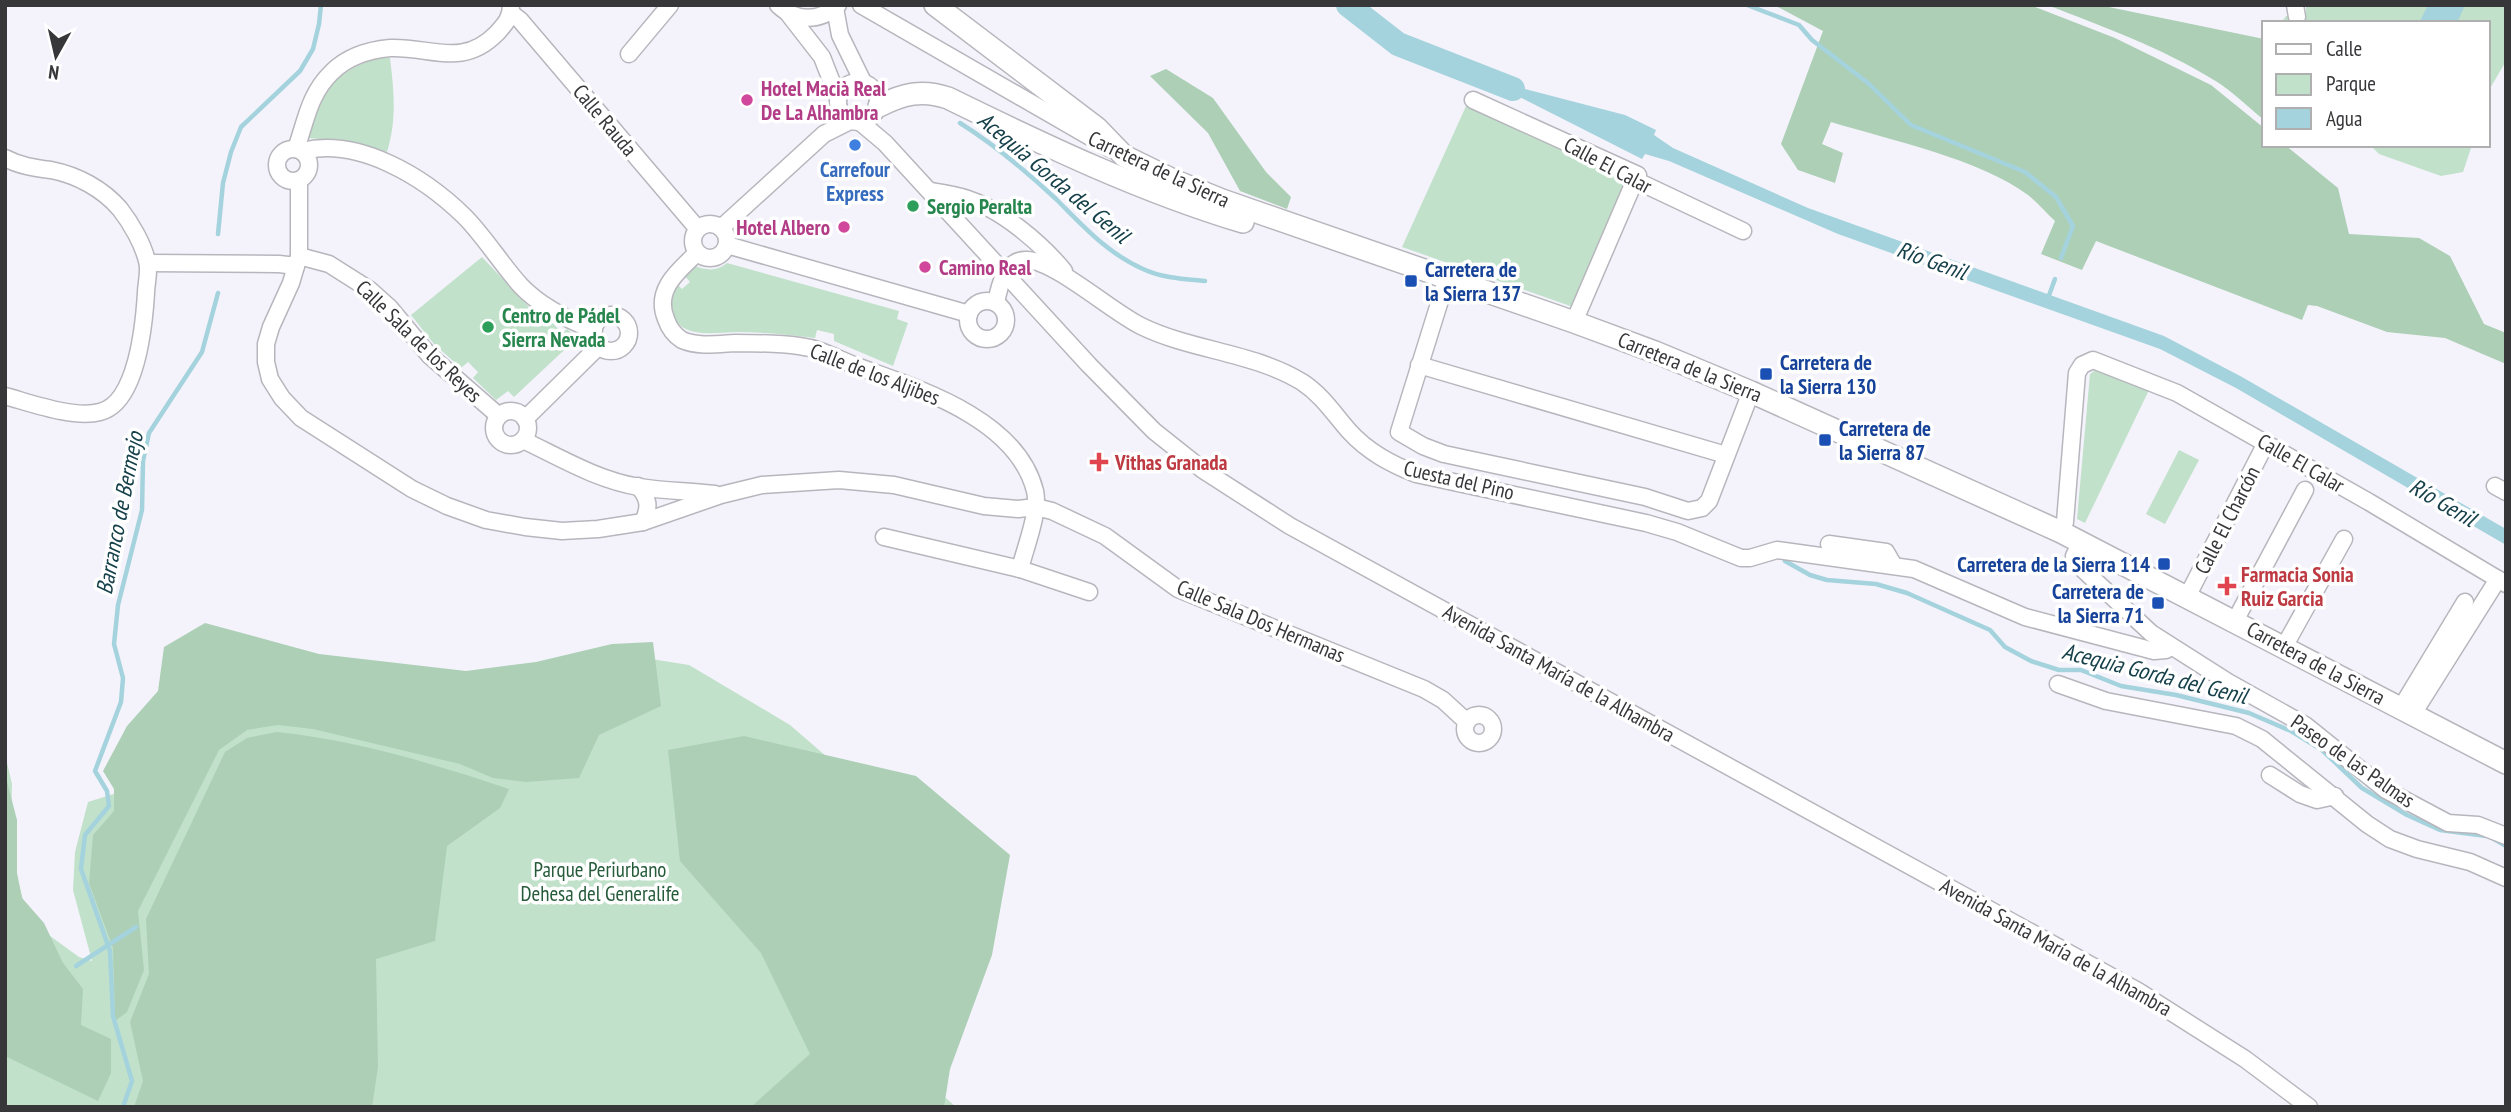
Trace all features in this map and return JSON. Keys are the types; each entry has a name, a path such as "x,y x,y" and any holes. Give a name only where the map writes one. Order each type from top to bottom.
{"main road":[{"path":"935,5 1097,128 1124,156"},
{"path":"878,109 897,97 914,93 934,93 1085,163 1160,194 1313,243 1369,251"},
{"name":"Carretera de la Sierra","path":"1124,156 1222,200 1574,322 1751,391 2061,532 2506,763"}],"street":[{"path":"629,54 670,5"},
{"name":"Carretera de la Sierra","path":"861,5 1124,156"},
{"path":"721,228 824,134 872,118 878,109 876,92 863,82 840,35 837,7 825,15 810,18 782,9"},
{"path":"299,150 307,110 314,94 333,71 350,59 369,51 393,48 438,54 459,53 477,47 493,37 506,23 511,9"},
{"name":"Calle Rauda","path":"511,9 697,228"},
{"path":"782,9 822,57 840,112 855,122"},
{"path":"824,134 847,85 863,82"},
{"name":"Calle El Calar","path":"1473,100 1638,175 1635,180 1743,231"},
{"name":"Avenida Santa María de la Alhambra","path":"878,109 885,143"},
{"name":"Avenida Santa María de la Alhambra","path":"855,122 885,143 1089,365 1154,431 1203,470 1290,526 2138,991 2245,1059 2309,1107"},
{"path":"299,150 308,158 306,176 299,181 287,181 276,168 281,153 290,149 318,147 381,160 411,177 464,216 522,287 596,338 525,419"},
{"path":"5,158 27,167 73,176 107,196 130,223 148,264 145,314 139,348 127,385 120,399 112,407 86,414 5,396"},
{"path":"1574,322 1635,180"},
{"name":"Calle Sala Dos Hermanas","path":"299,181 297,261 266,344 270,379 282,398 301,418 412,489 447,506 486,520 525,527 598,529 643,522 721,495 762,485 839,480 894,485 984,506 1018,509 1036,507 1052,511 1105,536 1178,589 1424,688 1443,700 1467,722"},
{"name":"Cuesta del Pino","path":"930,191 970,199 1004,218 1036,241 1070,279"},
{"path":"712,223 721,228 727,236 727,245 716,257 706,258 697,253 692,243 697,228 712,223"},
{"path":"727,245 969,314"},
{"name":"Calle de los Aljibes","path":"697,253 670,280 664,292 664,315 676,336 686,342 702,344 769,343 821,349 943,400 975,418 1000,437 1015,454 1035,492 1036,507"},
{"name":"Cuesta del Pino","path":"1004,273 1015,263 1025,260 1040,264 1070,279 1120,315 1143,327 1178,341 1246,359 1282,372 1318,394 1369,450 1416,474 1646,523 1677,532 1741,558 1777,550 1893,564"},
{"name":"Calle Sala de los Reyes","path":"148,264 279,264 297,261 329,264 370,290 429,355 499,416"},
{"path":"996,303 1004,273"},
{"path":"1447,278 1399,432 1444,454 1645,497 1688,510 1702,508 1709,501 1751,391"},
{"path":"978,303 996,303 1004,312 1005,325 1001,332 986,339 975,335 968,324 969,314 978,303"},
{"name":"Calle El Calar","path":"2061,532 2065,522 2077,373 2088,361 2101,361 2177,393 2502,581"},
{"path":"1419,365 1726,456"},
{"path":"513,411 525,419 528,428 523,440 513,445 500,441 494,429 499,416 513,411"},
{"path":"523,440 573,466 638,486 721,495"},
{"name":"Calle El Charcón","path":"2187,597 2266,443"},
{"path":"638,486 649,503 643,522"},
{"path":"2235,621 2305,489"},
{"path":"1020,569 1036,507"},
{"path":"884,537 1020,569 1089,592"},
{"path":"2284,647 2344,539"},
{"name":"Paseo de las Palmas","path":"2081,542 2074,556 2075,562 2144,626 2170,646 2228,682 2305,724 2386,790 2448,823 2479,825 2506,836"},
{"path":"1829,544 1886,552 1893,564 1942,579 2039,622 2154,651 2166,650 2170,646"},
{"path":"2407,711 2502,581"},
{"path":"2407,711 2465,602"},
{"name":"Paseo de las Palmas","path":"2058,684 2106,701 2236,726 2262,739 2367,824 2390,839 2417,849 2470,862 2506,878"},
{"name":"Paseo de las Palmas","path":"2270,775 2300,794 2317,800 2335,796"}],"green space":[{"path":"1774,5 2030,5 2115,38 2211,85 2262,126 2262,147 2287,147 2338,188 2349,234 2419,238 2450,256 2484,324 2506,333 2506,364 2445,338 2387,332 2317,306 2308,305 2302,320 2096,241 2082,270 2041,254 2055,221 2028,195 2008,182 1934,152 1831,122 1822,144 1843,153 1835,183 1798,170 1781,144 1823,31"},
{"path":"2047,5 2099,5 2262,39 2262,118 2214,80 2132,39"},
{"path":"2306,5 2506,5 2506,61 2490,89 2490,21 2282,21 2286,16 2306,19"},
{"path":"376,58 390,58 393,117 387,152 347,142 309,138 317,108 329,87 348,71"},
{"path":"1166,69 1213,98 1266,172 1291,197 1287,209 1240,191 1208,133 1150,76"},
{"path":"1467,104 1629,178 1573,307 1402,247"},
{"path":"2372,147 2471,147 2463,172 2441,176 2379,154"},
{"name":"Centro de Pádel Sierra Nevada","path":"482,257 544,323 549,319 562,333 567,329 577,338 514,397 508,391 496,400 473,378 478,372 468,362 461,368 434,344 411,315"},
{"path":"727,263 899,311 897,319 908,323 893,366 834,341 834,334 817,330 815,338 738,332 700,333 681,326 674,316 671,303 676,283 682,289 690,282 684,275 694,266 711,269"},
{"path":"2097,369 2149,390 2085,523 2077,519 2090,374"},
{"path":"2179,450 2199,460 2165,524 2146,514"},
{"path":"205,623 319,654 466,671 536,662 612,644 653,642 661,706 599,735 579,778 526,782 493,778 460,764 313,729 278,725 247,730 219,750 138,911 144,970 127,1012 115,1021 113,948 89,883 93,835 114,811 114,789 103,771 127,726 158,691 164,647"},
{"name":"Parque Periurbano Dehesa del Generalife","path":"645,658 689,665 790,725 856,782 939,1092 956,1107 5,1107 5,754 12,784 11,822 16,873 24,904 46,933 79,957 92,961 73,890 75,852 88,802 123,791 177,709"},
{"path":"277,732 365,747 509,789 500,808 447,846 435,941 376,959 378,1067 372,1107 134,1107 143,1081 130,1022 149,974 146,919 225,752 247,738"},
{"path":"744,736 916,776 1010,855 992,955 950,1069 944,1107 751,1107 810,1054 761,953 680,861 668,750"},
{"path":"5,774 17,820 17,873 22,898 44,923 63,963 83,989 81,1025 111,1039 111,1073 98,1101 5,1056"}],"water":[{"path":"2428,5 2465,5 2458,21 2420,21"},
{"path":"1482,78 1625,115 1656,130 1654,135 1673,148 1808,208 2164,336 2242,377 2506,529 2506,545 2236,388 2160,349 1838,234 1669,161 1645,154 1642,159"}],"waterway":[{"name":"Barranco de Bermejo","path":"218,234 223,183 241,127 300,71 313,49 321,5"},
{"name":"Río Genil","path":"1348,5 1398,44 1513,89"},
{"path":"1747,5 1799,25 1812,40 1868,83 1911,125 2025,172 2056,197 2073,226 2061,258"},
{"name":"Acequia Gorda del Genil","path":"960,123 1022,168 1096,238 1130,263 1173,278 1205,281"},
{"path":"2048,298 2055,279"},
{"name":"Barranco de Bermejo","path":"123,1107 132,1081 113,1016 110,951 81,869 85,835 109,806 107,791 95,771 121,702 123,678 114,644 118,605 142,510 143,461 149,433 202,352 218,293"},
{"name":"Acequia Gorda del Genil","path":"1785,561 1810,575 1827,580 1876,584 1907,593 1990,630 2005,647 2031,661 2059,670 2081,670 2121,686 2176,695 2249,713 2291,731 2322,750 2362,788 2407,815 2440,830 2486,836"},
{"name":"Acequia Gorda del Genil","path":"2494,839 2506,846"},
{"name":"Barranco de Bermejo","path":"76,966 136,927"}],"place":[{"name":"Hotel Macià Real De La Alhambra","path":"747,100"},
{"name":"Carrefour Express","path":"855,145"},
{"name":"Sergio Peralta","path":"913,206"},
{"name":"Hotel Albero","path":"844,227"},
{"name":"Camino Real","path":"925,267"},
{"name":"Carretera de la Sierra 137","path":"1411,281"},
{"name":"Centro de Pádel Sierra Nevada","path":"488,327"},
{"name":"Carretera de la Sierra 130","path":"1766,374"},
{"name":"Carretera de la Sierra 87","path":"1825,440"},
{"name":"Vithas Granada","path":"1099,462"},
{"name":"Carretera de la Sierra 114","path":"2164,564"},
{"name":"Farmacia Sonia Ruiz Garcia","path":"2227,586"},
{"name":"Carretera de la Sierra 71","path":"2158,603"}]}
